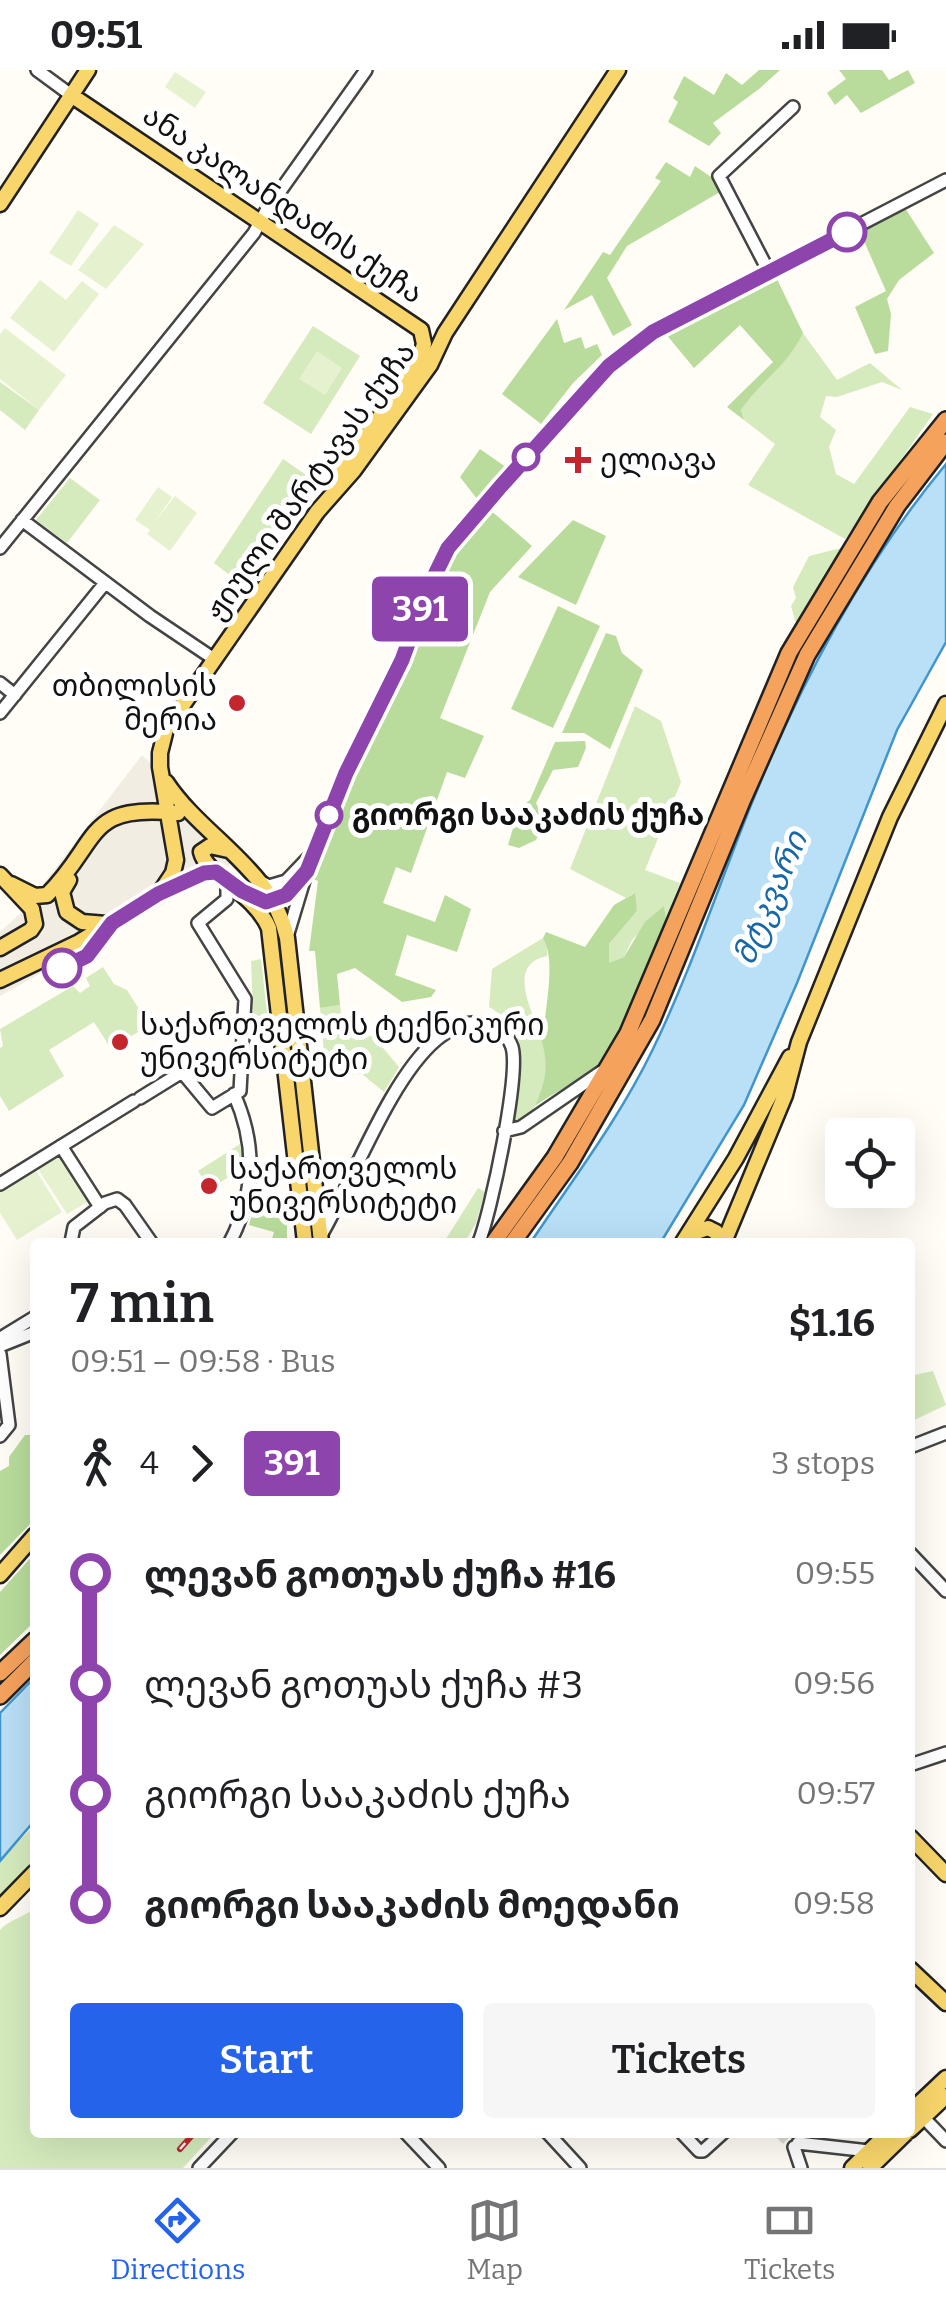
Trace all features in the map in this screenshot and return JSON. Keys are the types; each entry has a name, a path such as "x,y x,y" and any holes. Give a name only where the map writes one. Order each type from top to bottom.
{"highway":[{"path":"497,1238 555,1157 610,1065 652,978 789,653 880,502 946,420"},
{"path":"516,1238 570,1162 652,1020 807,655 897,506 946,442"},
{"path":"0,1673 30,1645"},
{"path":"0,1696 30,1666"}],"main road":[{"path":"0,204 88,70"},
{"name":"ჟიული შარტავას ქუჩა","path":"175,840 160,753 166,729 317,512 354,470 430,366 445,333 618,70"},
{"name":"ანა კალანდაძის ქუჩა","path":"72,95 421,330 420,358 345,463 317,512"},
{"path":"687,1238 799,1042 890,818 946,704"},
{"path":"162,777 261,882 274,901 287,938 317,1218 315,1238"},
{"path":"141,812 160,821 175,840 175,868 158,894"},
{"path":"5,880 35,896 47,895 112,816 170,812 186,814 205,824"},
{"path":"93,836 90,853 67,883 62,899 67,912 76,920 112,923"},
{"path":"229,850 210,846 202,849 202,860 242,891 263,914 271,934 300,1204 295,1238"},
{"path":"0,980 112,923 158,894 212,871"},
{"path":"0,948 36,924 32,909 5,880"},
{"path":"724,1238 785,1095 799,1042"},
{"path":"713,1197 712,1208 718,1218 728,1218 738,1209"},
{"path":"300,1204 314,1238"},
{"path":"688,1238 708,1228 720,1238"},
{"path":"0,1575 30,1541"},
{"path":"915,1842 946,1874"},
{"path":"0,1908 30,1877"},
{"path":"915,1973 946,2003"},
{"path":"917,2115 946,2078"},
{"path":"917,2115 946,2096"},
{"path":"852,2168 883,2138"},
{"path":"870,2168 901,2138"}],"street":[{"name":"ანა კალანდაძის ქუჩა","path":"38,70 72,95"},
{"path":"0,548 260,222 366,70"},
{"path":"768,272 719,176 793,107"},
{"path":"287,938 312,854 346,773 402,660 448,548 609,366 653,332 946,180"},
{"path":"22,520 214,659"},
{"path":"0,713 105,583"},
{"path":"0,683 15,695"},
{"path":"261,882 269,886 286,881 312,854"},
{"path":"242,891 262,901 274,901 290,892 307,871"},
{"path":"0,1184 182,1072 212,1108 240,1091 245,998 198,923 227,900 227,879"},
{"path":"317,1238 402,1082 433,1042 464,1023 492,1024 508,1039 512,1049 504,1131 481,1238"},
{"path":"504,1131 521,1128 610,1065"},
{"path":"232,1238 252,1184 244,1120 234,1094"},
{"path":"61,1146 100,1207"},
{"path":"315,1198 328,1206 340,1198"},
{"path":"71,1238 72,1230 111,1200 121,1200 148,1238"},
{"path":"3,1434 9,1425 1,1348 4,1336 30,1320"},
{"path":"1,1348 30,1334"},
{"path":"915,1446 946,1432"},
{"path":"915,1559 946,1591"},
{"path":"915,1763 946,1753"},
{"path":"917,2115 946,2141"},
{"path":"200,2168 228,2138"},
{"path":"412,2138 439,2168"},
{"path":"552,2138 580,2168"},
{"path":"687,2138 699,2151 706,2150 718,2138"},
{"path":"839,2147 841,2138"},
{"path":"801,2168 797,2145 870,2151"}],"green space":[{"path":"759,70 780,70 713,123 721,133 709,146 668,122 678,102 673,98 684,76 714,95 726,73 742,85"},
{"path":"839,70 882,70 889,80 908,70 915,83 861,113 847,95 835,105 827,93 846,79"},
{"path":"175,72 206,92 195,108 165,87"},
{"path":"666,162 690,177 695,166 714,179 720,192 627,246 607,278 632,325 613,336 592,295 564,310 603,252 610,255 661,181 655,178"},
{"path":"905,208 934,253 899,280 887,299 891,314 888,351 875,354 855,307 886,291 860,232"},
{"path":"78,210 99,224 71,266 49,253"},
{"path":"114,225 144,244 106,289 78,270"},
{"path":"775,275 803,333 791,354 741,410 744,420 727,407 773,362 740,325 694,368 665,333"},
{"path":"40,280 66,300 82,281 99,294 54,352 10,318"},
{"path":"557,319 564,343 581,337 585,349 597,344 602,355 573,383 541,424 502,394"},
{"path":"313,326 360,356 311,434 263,403"},
{"path":"5,328 66,375 39,410 0,379 0,334"},
{"path":"803,333 837,380 870,363 902,390 882,382 837,397 826,396 820,417 836,430 829,447 836,474 854,484 910,407 933,414 845,539 748,485 775,444 744,420 741,410 790,354"},
{"path":"317,351 342,368 325,395 299,379"},
{"path":"0,382 39,410 25,430 0,410"},
{"path":"480,449 510,470 481,504 460,477"},
{"path":"283,459 309,477 236,580 214,563"},
{"path":"70,478 100,500 67,543 36,520"},
{"path":"158,487 172,497 155,522 175,496 197,513 170,551 135,520"},
{"path":"489,509 532,546 490,592 440,718 484,736 465,778 447,772 411,873 396,867 383,903 435,922 445,895 471,909 457,952 407,935 395,975 436,990 431,997 402,1002 355,968 337,974 340,1005 320,1008 315,951 309,951 318,881 311,878 341,795 411,661 439,574 452,550"},
{"path":"573,520 606,536 576,605 518,577"},
{"path":"841,548 796,624 791,606 796,598 793,587 809,556"},
{"path":"558,606 600,626 553,728 511,709"},
{"path":"606,633 616,636 622,653 643,670 610,749 584,733 562,733"},
{"path":"635,706 661,721 681,782 645,870 680,883 666,919 664,908 632,940 624,957 608,964 609,944 637,911 634,893 626,898 570,869"},
{"path":"585,741 578,767 553,770 536,803 545,821 536,840 519,848 508,845 519,808 530,800 555,742"},
{"path":"635,893 637,911 609,944 609,963 624,957 645,922 664,906 666,919 626,1020 595,1068 535,1106 546,1065 536,1023 545,1020 548,989 549,956 543,938 546,932 585,947 614,905"},
{"path":"543,938 547,956 533,962 526,972 525,985 547,1057 546,1075 533,1109 517,1125 511,1117 519,1070 517,1041 503,1017 489,1007 492,969"},
{"path":"261,959 270,1040 254,1037 251,961"},
{"path":"103,967 114,984 127,990 149,1025 111,1049 94,1022 49,1050 64,1076 9,1111 0,1096 0,1029 73,986 80,993 90,986 86,978"},
{"path":"340,1005 344,1037 373,1036 399,1067 384,1092 362,1074 326,1075 320,1008"},
{"path":"240,1144 244,1167 210,1189 198,1171"},
{"path":"60,1150 91,1200 67,1214 36,1166"},
{"path":"35,1169 62,1212 17,1240 0,1213 0,1191"},
{"path":"478,1188 485,1192 467,1238 447,1238"},
{"path":"255,1203 287,1213 287,1238 272,1238 274,1232 249,1225"},
{"path":"933,1371 946,1405 915,1420 915,1375"},
{"path":"25,1435 30,1435 30,1524 0,1555 0,1471 9,1466 9,1457"},
{"path":"30,1559 30,1626 0,1655 0,1592"},
{"path":"30,1830 30,1864 0,1896 0,1860"},
{"path":"30,1911 30,2138 210,2138 183,2168 0,2168 0,1930"}],"shaded area":[{"path":"142,755 243,850 225,870 0,996 0,932 22,912"}],"water":[{"name":"მტკვარი","path":"946,464 946,642 897,730 744,1105 663,1238 534,1238 639,1076 692,960 790,715 860,584"},
{"path":"30,1682 30,1826 0,1861 0,1713"}],"tunnel":[{"path":"785,2138 794,2147"}],"railway":[{"path":"180,2149 190,2138"}],"bus line":[{"name":"391","path":"62,968 87,956 112,923 158,894 204,873 216,872 266,902 290,892 307,871 346,773 402,660 448,548 609,366 653,332 847,232"}],"place":[{"name":"ელიავა","path":"578,460"},
{"name":"თბილისის მერია","path":"237,703"},
{"name":"გიორგი სააკაძის ქუჩა","path":"329,815"},
{"name":"საქართველოს ტექნიკური უნივერსიტეტი","path":"120,1042"},
{"name":"საქართველოს უნივერსიტეტი","path":"209,1186"}]}
